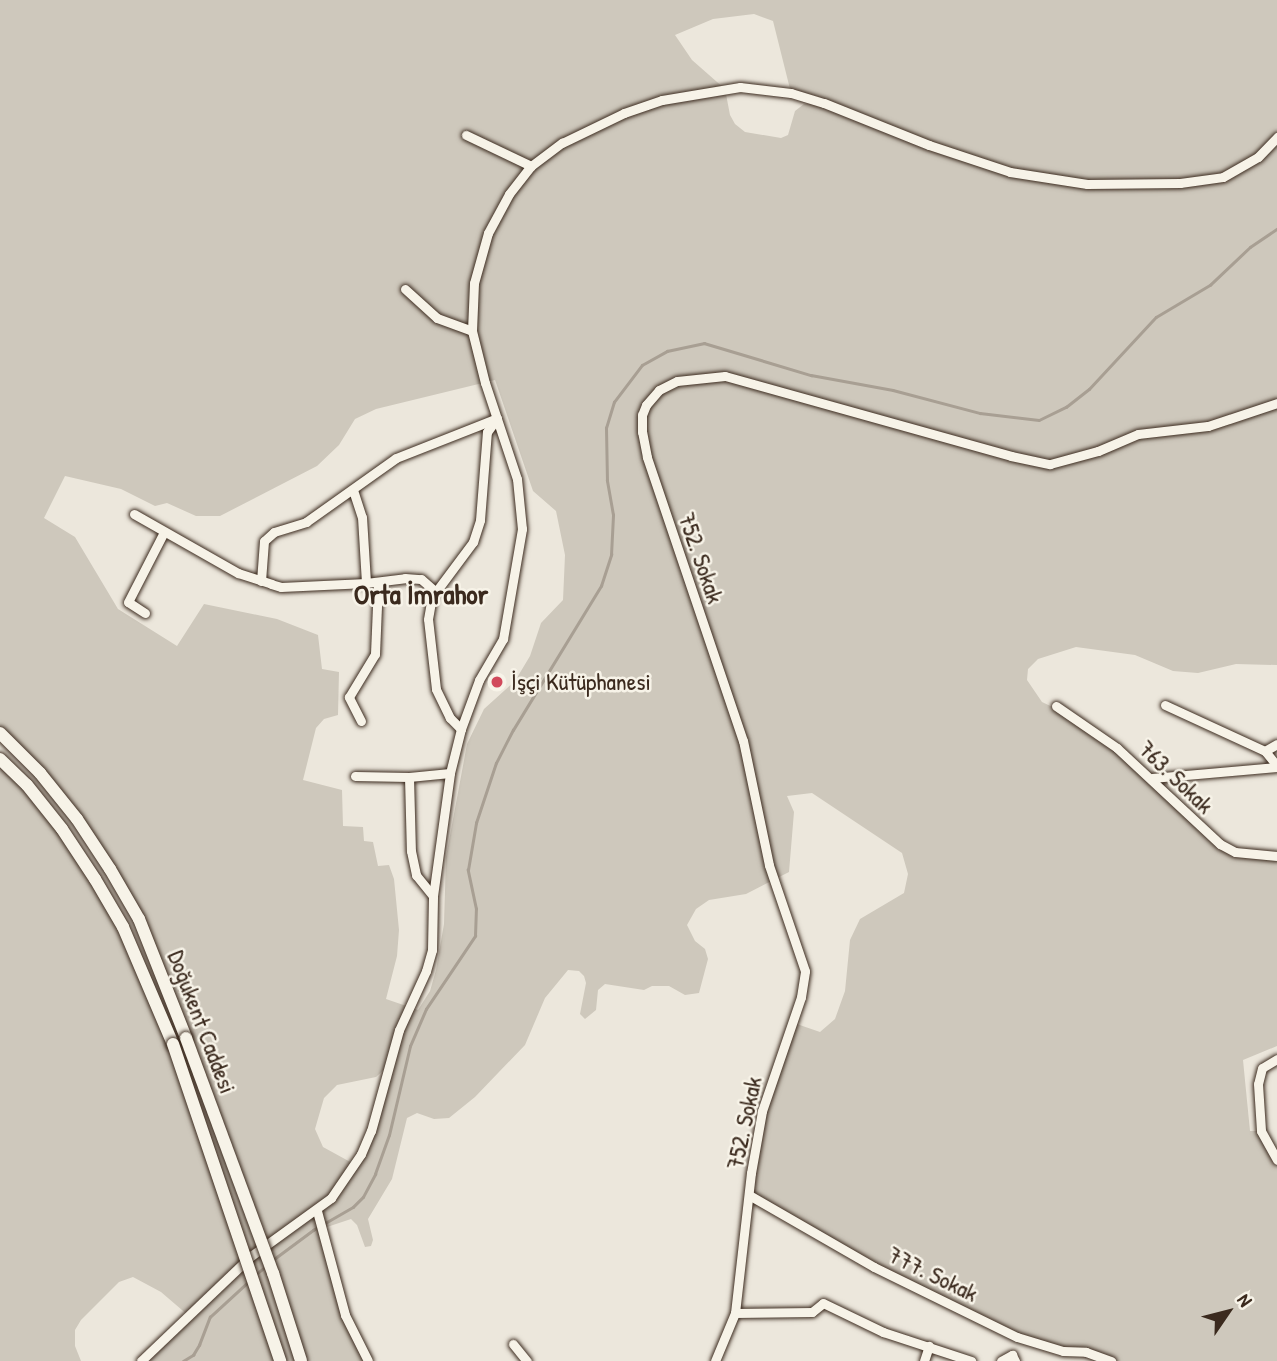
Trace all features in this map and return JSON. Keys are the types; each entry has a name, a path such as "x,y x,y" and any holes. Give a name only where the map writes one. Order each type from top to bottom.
{"main road":[{"name":"Doğukent Caddesi","path":"0,733 40,772 77,819 139,919 273,1273 301,1361"},
{"name":"Doğukent Caddesi","path":"0,759 27,785 62,829 123,927 173,1044 280,1361"}],"street":[{"path":"141,1361 251,1256 317,1211 348,1175 371,1132 399,1030 417,994 432,950 433,897 450,773 461,729 479,680 503,639 522,529 517,479 472,331 474,283 488,233 509,194 531,166 562,143 624,113 662,100 740,87 791,93 824,103 929,145 1010,172 1087,184 1180,183 1223,177 1250,162 1277,138"},
{"path":"466,135 531,166"},
{"path":"405,289 437,318 472,331"},
{"name":"752. Sokak","path":"715,1361 735,1313 762,1111 801,997 806,971 769,865 743,741 647,457 642,415 651,397 667,385 688,378 740,378 1011,456 1051,464 1098,451 1138,434 1208,426 1277,403"},
{"path":"261,581 264,541 268,536 306,522 353,490 365,477 396,458 497,418"},
{"path":"461,729 450,718 436,689 428,619 436,592 473,542 480,520 486,432 497,418"},
{"path":"353,490 362,517 366,583"},
{"path":"134,514 238,573 281,587 421,579 436,592"},
{"path":"145,612 128,602 164,532"},
{"path":"361,721 349,697 349,691 375,653 378,582"},
{"path":"1165,705 1265,751 1277,767"},
{"name":"763. Sokak","path":"1056,706 1098,734 1153,778 1220,844 1235,852 1277,856"},
{"path":"1265,751 1277,744"},
{"path":"1153,778 1277,767"},
{"path":"355,776 409,778 450,773"},
{"path":"409,778 411,851 416,874 433,897"},
{"path":"1277,1059 1262,1068 1258,1084 1264,1134 1277,1160"},
{"name":"777. Sokak","path":"749,1195 874,1267 1017,1337 1045,1347 1086,1352 1111,1361"},
{"path":"317,1211 345,1315 368,1361"},
{"path":"735,1313 812,1311 823,1303 883,1332 971,1361"},
{"path":"1001,1361 1013,1358 1017,1337"},
{"path":"513,1344 527,1361"},
{"path":"924,1361 929,1346"}],"shaded area":[{"path":"0,0 1277,0 1277,665 1236,664 1198,673 1173,671 1135,655 1076,647 1038,659 1028,669 1027,680 1042,702 1078,719 1235,852 1277,856 1277,1046 1243,1060 1250,1131 1261,1131 1277,1160 1277,1361 1111,1361 1045,1347 949,1305 751,1193 762,1111 791,1022 820,1032 835,1019 845,991 850,940 860,919 904,893 908,874 902,853 812,793 787,796 794,812 789,872 746,894 709,900 696,909 687,925 695,941 705,949 708,959 699,993 685,995 669,986 652,986 644,990 605,984 598,990 596,1010 585,1019 580,1014 586,983 584,976 579,971 568,970 545,998 525,1045 475,1097 449,1118 434,1119 417,1113 407,1118 392,1179 368,1219 373,1240 371,1246 365,1247 357,1225 351,1219 321,1229 338,1295 368,1361 141,1361 189,1316 161,1292 133,1277 119,1282 81,1320 75,1330 75,1346 81,1361 0,1361 0,759 95,879 178,1059 192,1055 110,869 0,733","holes":["754,14 773,21 791,93 821,103 804,104 795,111 788,135 781,138 745,132 735,124 730,115 725,89 692,60 675,35 713,19","495,380 533,491 556,511 565,555 563,600 541,623 530,656 515,681 484,709 467,744 446,857 444,924 436,970 430,991 418,1010 386,999 397,956 399,930 394,879 389,865 378,866 373,842 364,841 363,827 343,826 342,790 303,780 316,728 324,719 338,715 339,672 322,669 318,635 277,619 204,604 177,646 118,609 75,537 44,518 65,476 121,489 155,506 167,503 196,516 220,516 317,466 339,445 355,419 376,409","390,1064 361,1154 354,1164 323,1147 315,1129 324,1098 337,1085 376,1077"]}],"waterway":[{"path":"274,1259 313,1230 353,1207 363,1197 375,1174 389,1135 410,1046 426,1009 475,936 476,909 468,870 476,823 496,763 513,730 601,586 611,555 613,515 607,481 606,428 614,402 642,365 667,351 704,343 811,375 893,390 980,413 1039,420 1066,407 1089,389 1156,317 1210,285 1250,247 1277,229"},
{"path":"255,1275 266,1266"},
{"path":"183,1361 193,1355 210,1317 248,1282"}],"place":[{"name":"İşçi Kütüphanesi","path":"497,682"}],"district":[{"name":"Orta İmrahor","path":"421,594"}]}
